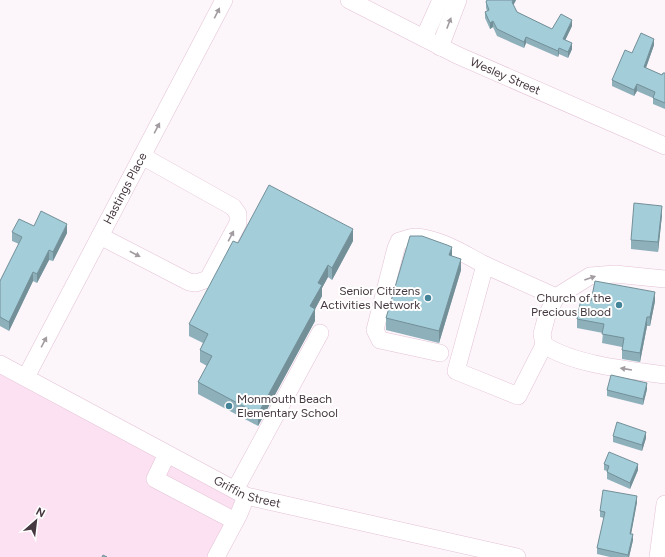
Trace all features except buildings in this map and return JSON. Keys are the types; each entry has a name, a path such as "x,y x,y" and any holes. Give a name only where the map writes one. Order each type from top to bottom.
{"street":[{"name":"Hastings Place","path":"26,377 224,0"},
{"name":"Wesley Street","path":"349,0 440,47 665,146"},
{"path":"424,38 441,0"},
{"path":"440,47 458,0"},
{"path":"100,236 189,282 196,284 208,279 238,223 238,214 233,207 142,156"},
{"path":"440,353 380,340 376,334 375,330 399,241 413,237 430,240 460,252 556,297"},
{"path":"485,265 456,371 518,396 544,345 542,334 547,316 556,297 590,276 615,274 665,279"},
{"path":"216,557 236,521 240,493 320,333"},
{"path":"544,345 558,354 619,368 665,375"},
{"name":"Griffin Street","path":"0,364 240,493 464,551 517,557"},
{"path":"167,454 155,478 236,521"},
{"path":"658,557 665,504"}],"shaded area":[{"path":"0,366 249,501 215,557 0,557"}],"place":[{"name":"Senior Citizens Activities Network","path":"428,298"},
{"name":"Church of the Precious Blood","path":"619,305"},
{"name":"Monmouth Beach Elementary School","path":"229,406"}]}
